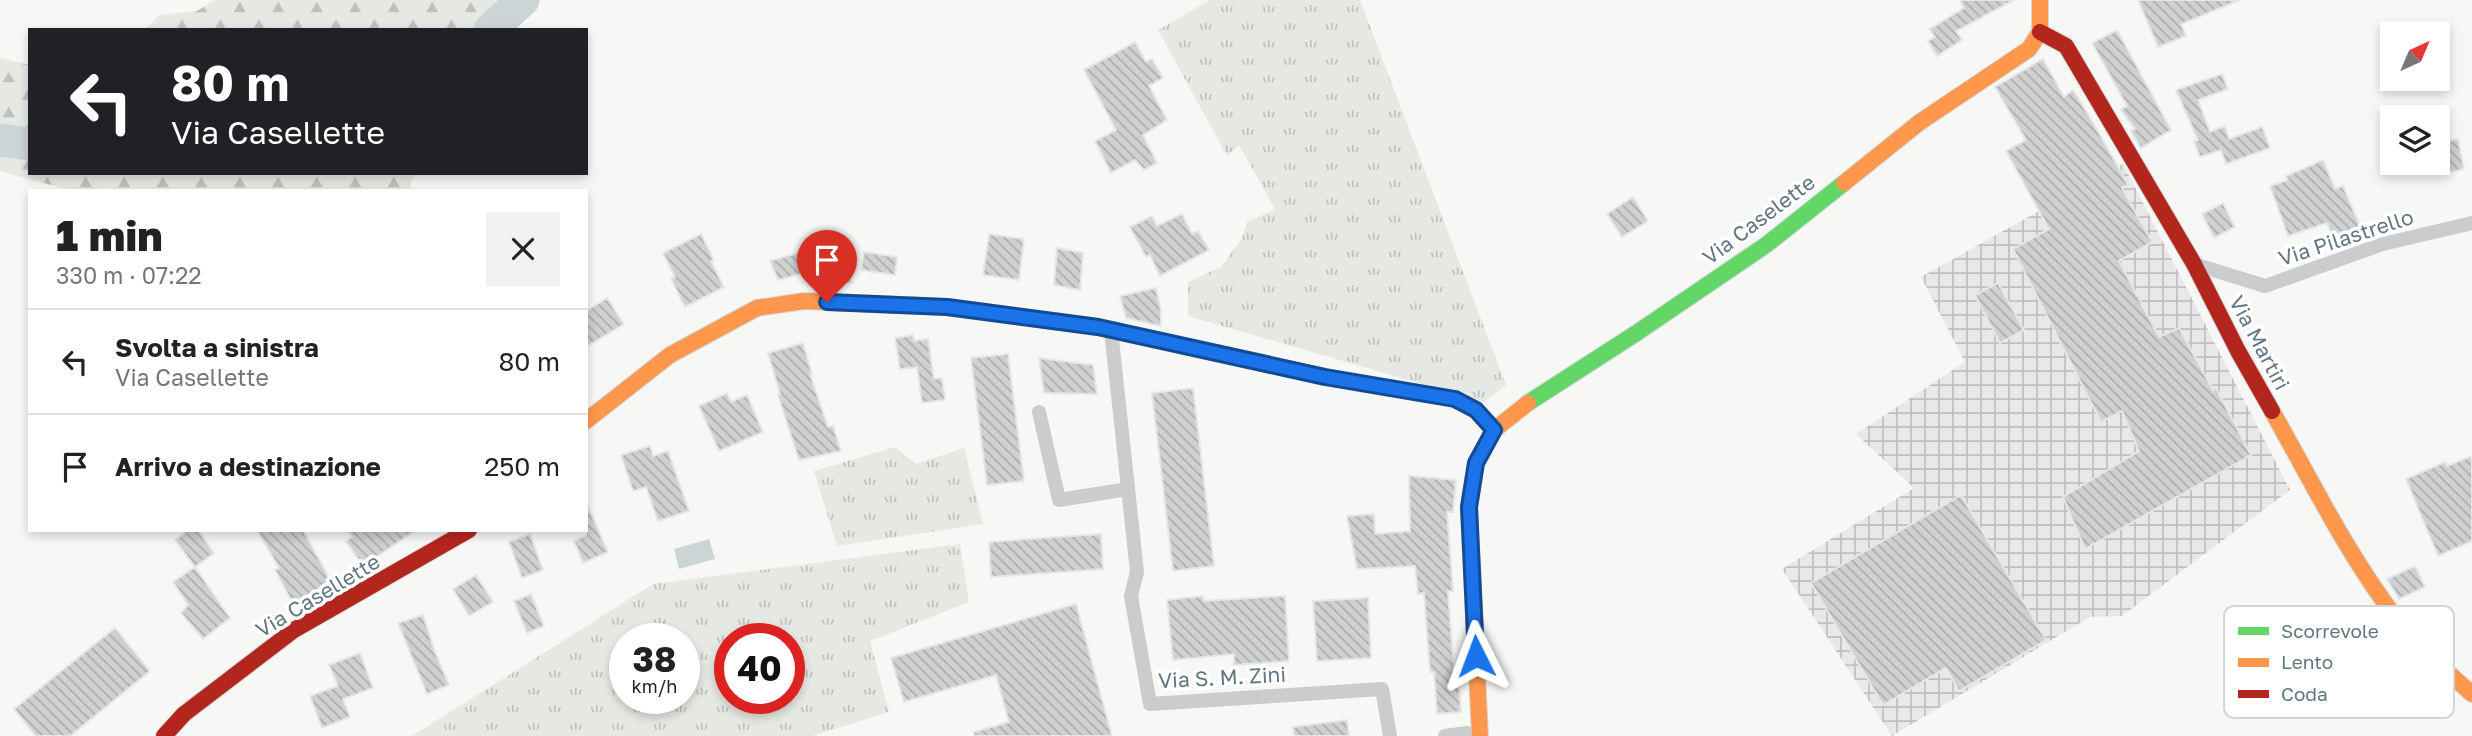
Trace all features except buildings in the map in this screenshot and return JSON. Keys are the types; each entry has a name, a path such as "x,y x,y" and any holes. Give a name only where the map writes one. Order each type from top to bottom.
{"street":[{"path":"2040,0 2040,32"},
{"name":"Via Martiri","path":"2040,32 2066,46 2194,264 2251,374 2359,565 2387,606"},
{"name":"Via Caselette","path":"1494,430 1527,402 1635,334 1766,245 1920,122 2029,49 2040,32"},
{"name":"Via Pilastrello","path":"2194,264 2265,286 2383,244 2472,223"},
{"path":"588,419 670,355 757,308 804,301 947,307 1111,330 1325,377 1455,399 1476,410 1494,430 1476,463 1469,507 1474,734 1445,736"},
{"name":"Via S. M. Zini","path":"1111,330 1137,572 1130,596 1150,704 1382,689 1390,736"},
{"path":"1039,412 1059,500 1128,489"},
{"name":"Via Casellette","path":"164,736 184,714 294,630 466,532"},
{"name":"Via Martiri","path":"2454,678 2472,694"}],"shaded area":[{"path":"2123,164 2290,490 2122,616 2090,617 1892,736 1782,569 1914,488 1856,434 1965,362 1921,277"},
{"path":"709,539 715,559 679,569 674,549"}],"green space":[{"path":"215,0 541,0 512,28 147,28 159,15 197,11"},
{"path":"1210,0 1360,0 1506,385 1484,402 1188,316 1188,282 1221,267 1242,238 1247,222 1275,209 1239,145 1227,156 1158,30"},
{"path":"0,58 28,65 28,175 416,175 410,189 66,189 0,171"},
{"path":"895,447 916,464 964,448 983,524 837,546 814,471"},
{"path":"960,544 969,602 870,641 889,712 812,736 412,736 653,584"}],"waterway":[{"path":"492,28 523,0"},
{"path":"0,140 28,144"}],"traffic: fast":[{"path":"1528,403 1766,245 1844,183"}],"traffic: slow":[{"path":"1844,183 1920,122 2029,49 2040,32 2040,0"},
{"path":"588,419 670,355 757,308 804,301 947,307 1038,319"},
{"path":"1480,736 1469,507 1476,463 1494,430 1528,403"},
{"path":"2272,411 2330,516 2387,606"},
{"path":"2454,678 2472,694"}],"traffic: jam":[{"path":"2040,32 2066,46 2194,264 2272,411"},
{"path":"1038,319 1098,327 1325,377 1455,399 1476,410 1494,430"},
{"path":"164,736 184,714 294,630 466,532"}],"route":[{"path":"827,302 947,307 1098,327 1325,377 1455,399 1476,410 1494,430 1476,463 1469,507 1476,656"}]}
